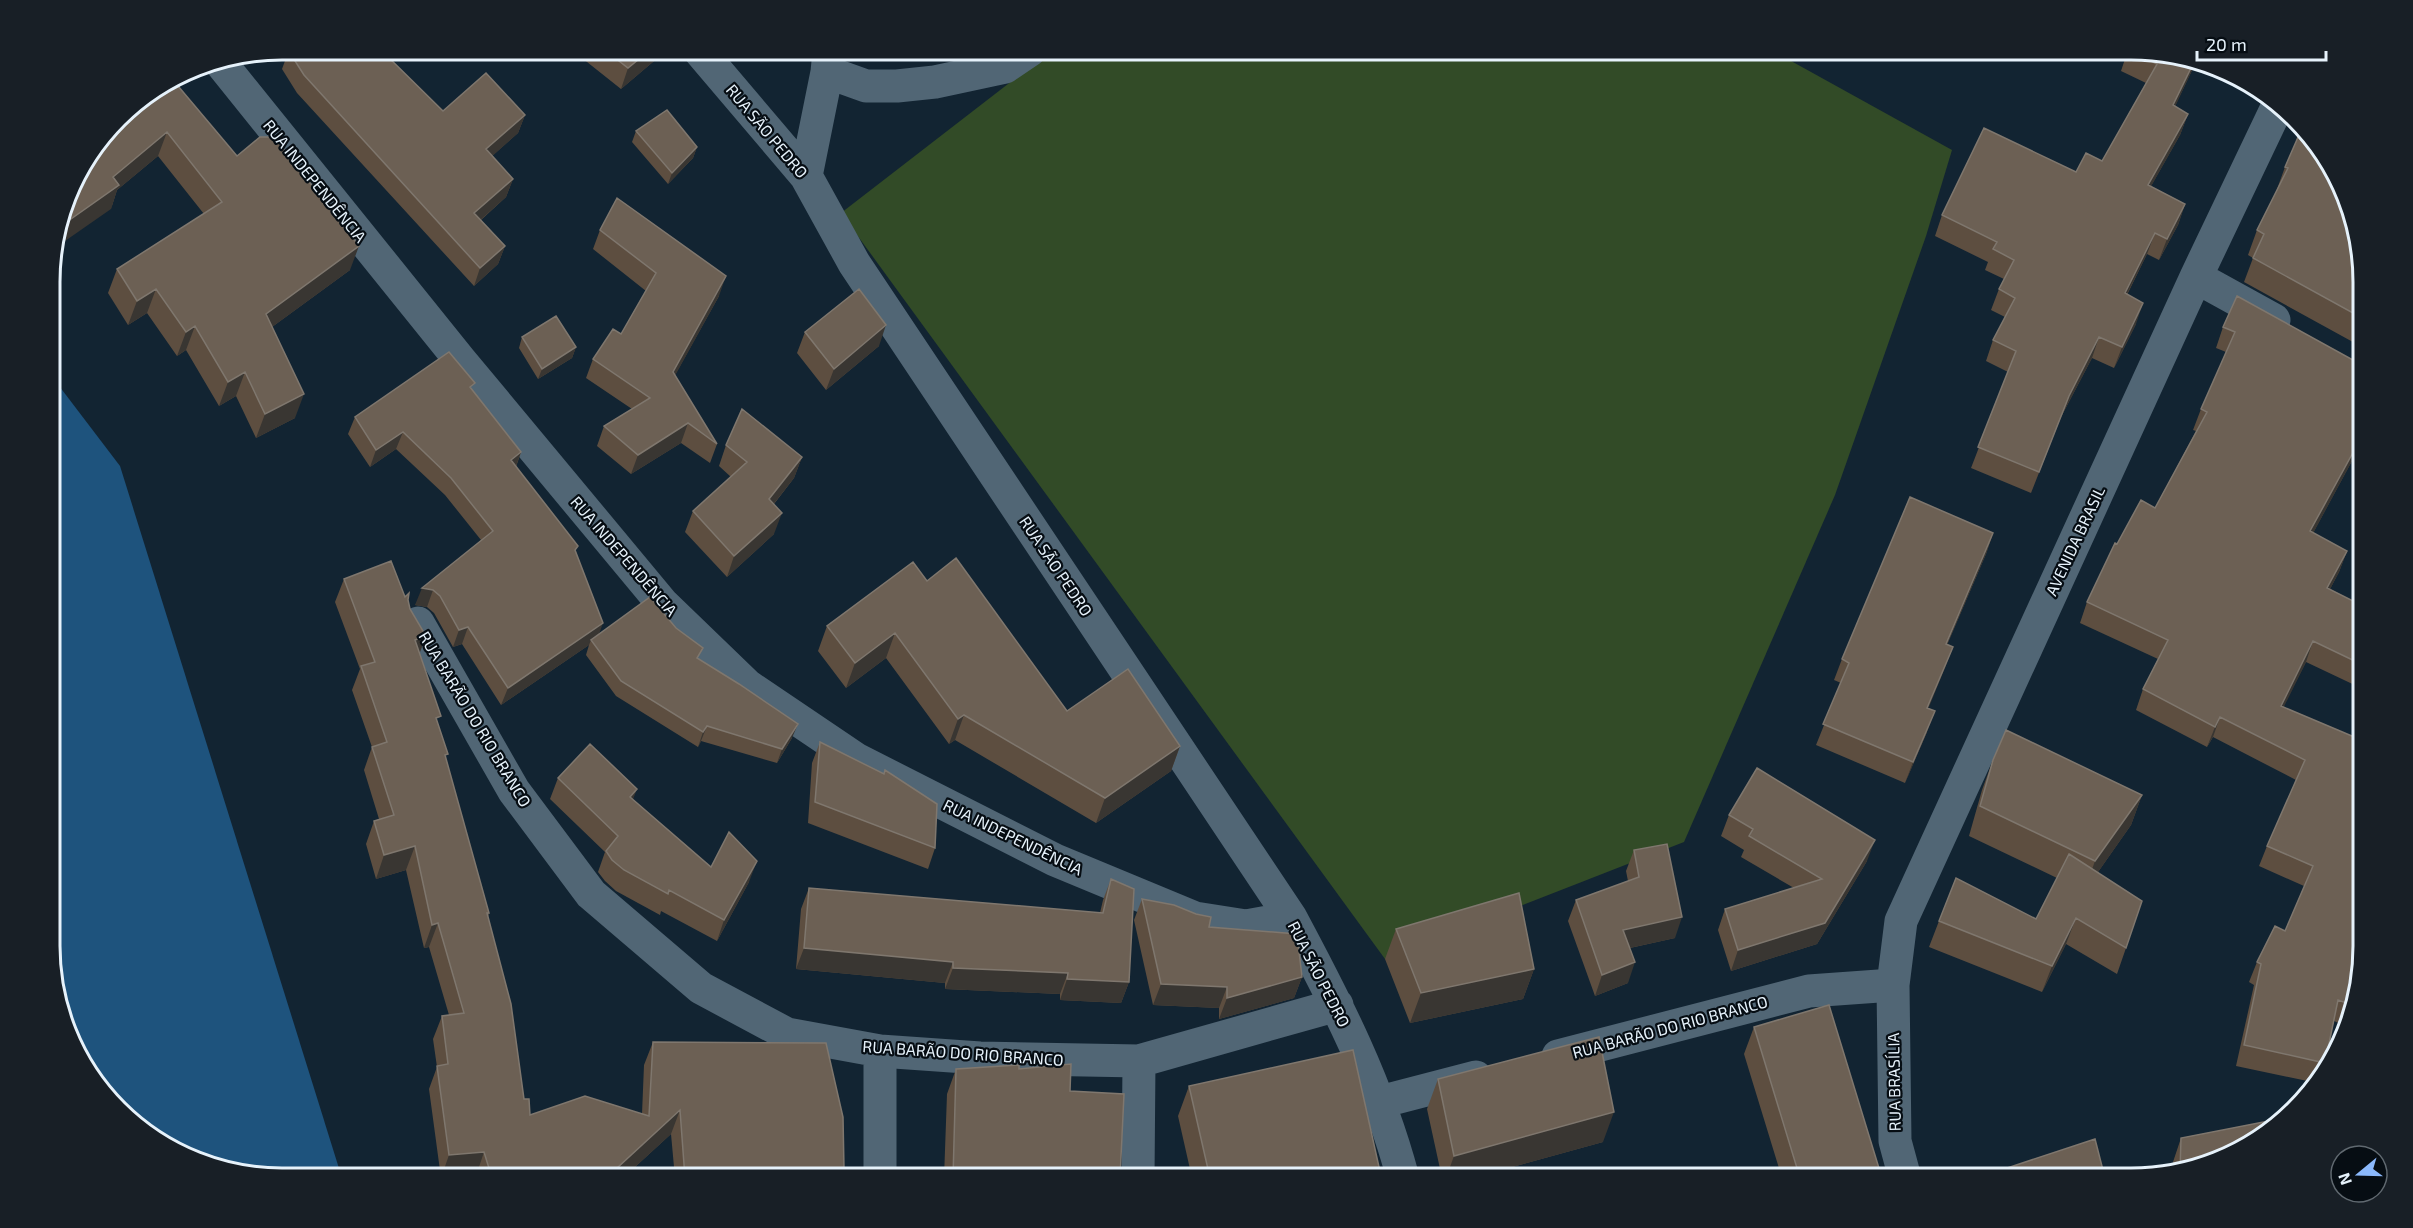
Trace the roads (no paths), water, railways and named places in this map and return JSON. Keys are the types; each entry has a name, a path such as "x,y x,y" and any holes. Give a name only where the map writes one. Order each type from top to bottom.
{"street":[{"name":"RUA SÃO PEDRO","path":"707,60 806,176 854,263 1291,918 1337,1005 1380,1102 1400,1168"},
{"path":"806,176 828,61 866,86 897,86 935,82 1005,67 1015,60"},
{"name":"RUA INDEPENDÊNCIA","path":"225,68 460,360 662,603 748,686 856,759 1056,860 1195,918 1246,926 1291,918"},
{"name":"AVENIDA BRASIL","path":"1893,985 1901,921 2196,277 2275,112"},
{"path":"2196,277 2300,334"},
{"name":"RUA BARÃO DO RIO BRANCO","path":"418,623 514,792 591,894 701,988 787,1034 880,1051 980,1058 1138,1061 1337,1005"},
{"name":"RUA BARÃO DO RIO BRANCO","path":"1380,1102 1809,991 1893,985"},
{"name":"RUA BRASÍLIA","path":"1893,985 1895,1141 1902,1168"},
{"path":"880,1051 880,1168"},
{"path":"1138,1061 1138,1168"}],"water":[{"path":"60,387 120,466 339,1168 267,1168 238,1164 197,1151 158,1131 115,1093 97,1070 72,1018 64,990 60,961"}]}
